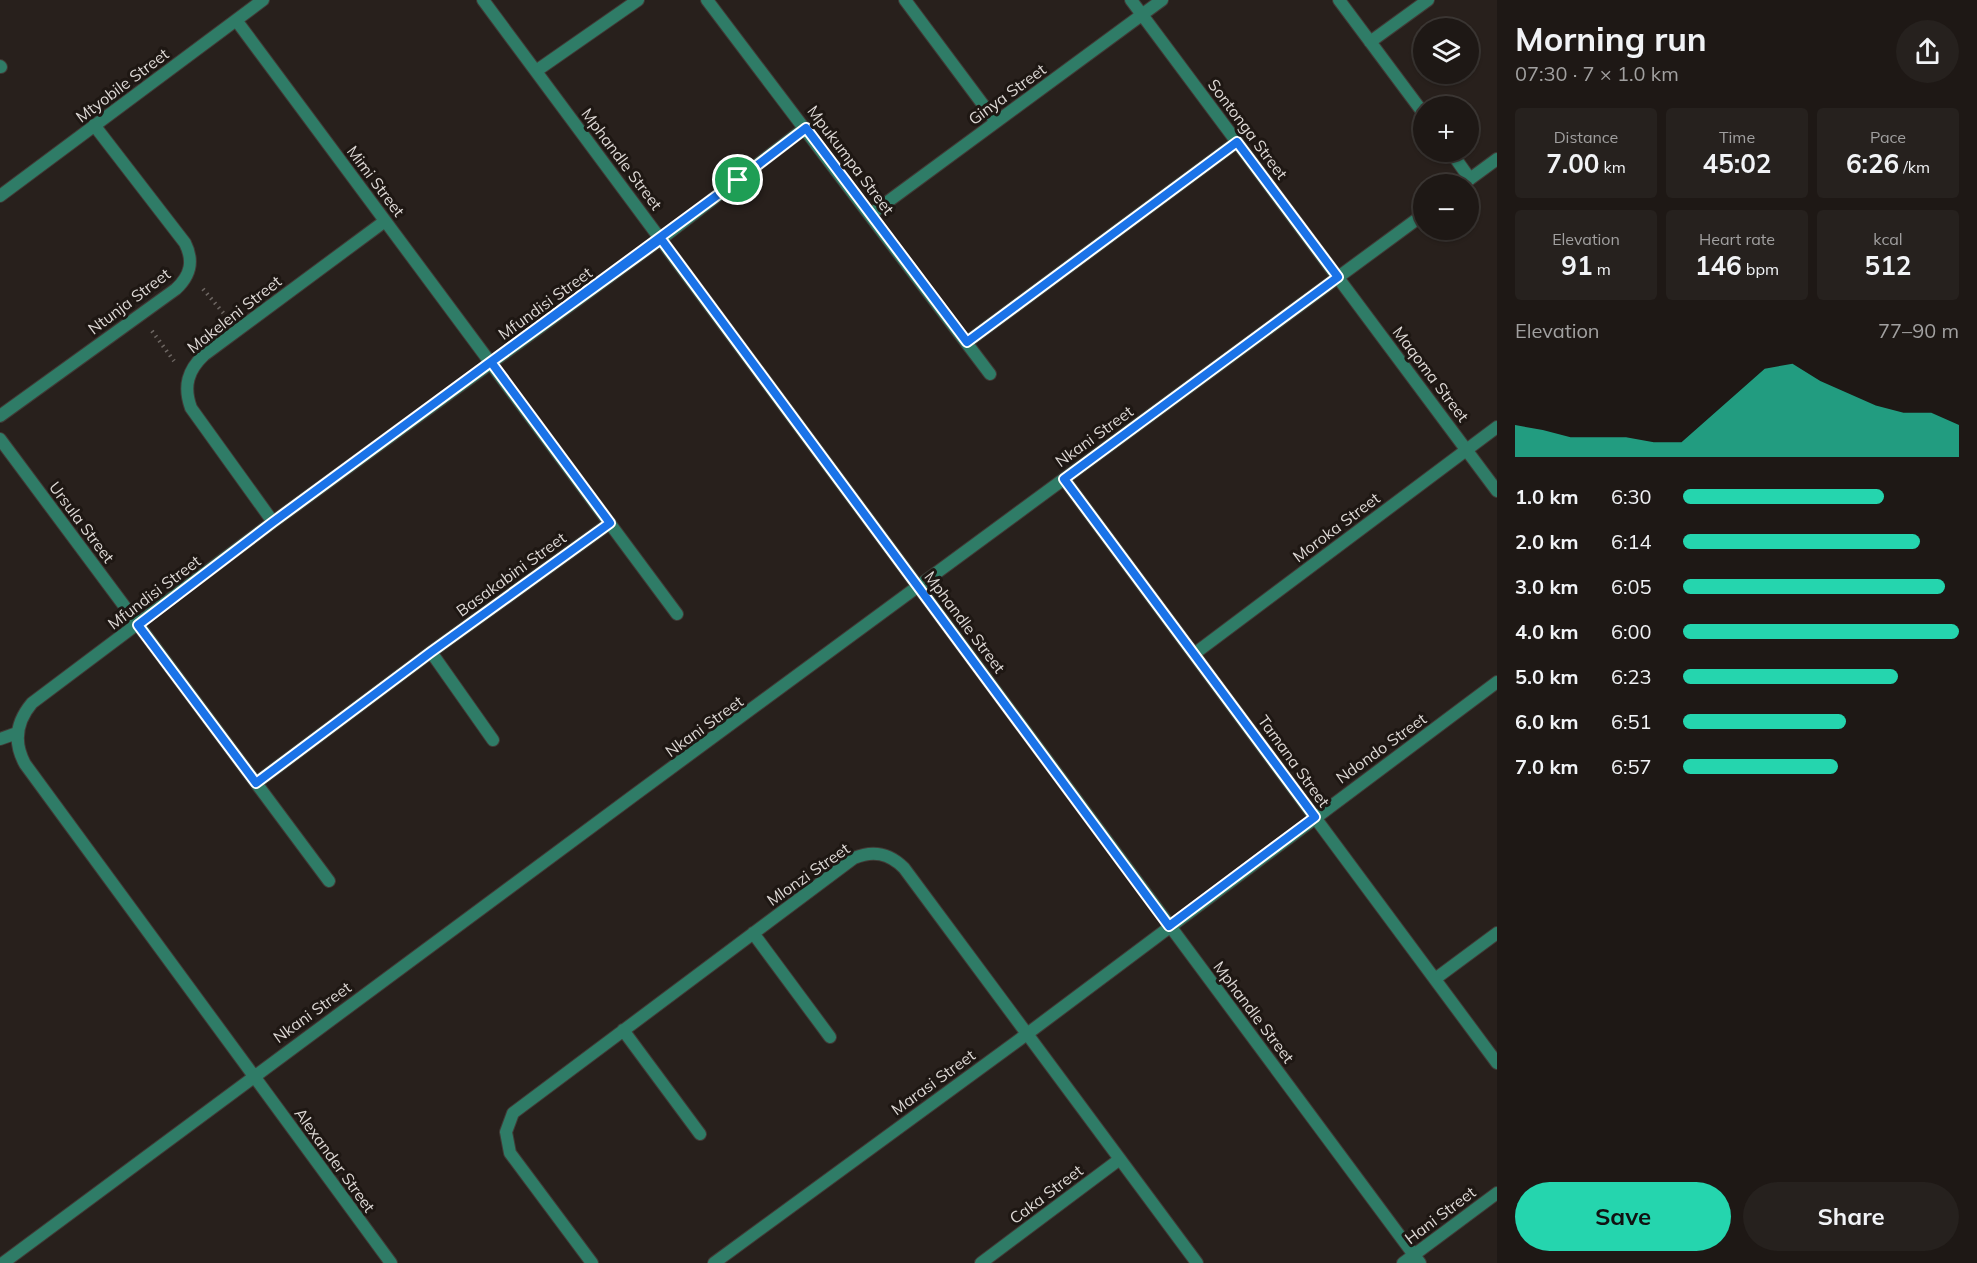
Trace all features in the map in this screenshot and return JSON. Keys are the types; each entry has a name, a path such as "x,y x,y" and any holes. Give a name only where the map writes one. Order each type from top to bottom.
{"street":[{"name":"Mtyobile Street","path":"0,196 263,0"},
{"name":"Mphandle Street","path":"483,0 1417,1259"},
{"path":"536,71 638,0"},
{"name":"Mpukumpa Street","path":"708,0 990,374"},
{"path":"905,0 996,122"},
{"name":"Sontonga Street","path":"1131,0 1338,277"},
{"name":"Ginya Street","path":"871,214 1162,0"},
{"path":"1339,0 1413,99"},
{"path":"1370,42 1428,0"},
{"name":"Mimi Street","path":"236,20 491,362"},
{"name":"Ntunja Street","path":"0,416 176,289 189,272 190,253 185,243 94,126"},
{"name":"Mfundisi Street","path":"17,733 19,722 32,703 273,522 661,239 806,128"},
{"path":"967,342 1237,142"},
{"path":"1477,174 1497,159"},
{"name":"Makeleni Street","path":"273,522 191,408 186,389 188,379 197,362 385,221"},
{"name":"Nkani Street","path":"3,1263 253,1076 1413,222"},
{"name":"Maqoma Street","path":"1338,277 1497,491"},
{"path":"491,362 677,614"},
{"name":"Moroka Street","path":"1194,654 1497,427"},
{"name":"Ursula Street","path":"0,439 138,625"},
{"name":"Tamana Street","path":"1064,479 1497,1063"},
{"name":"Basakabini Street","path":"256,783 431,652 610,523"},
{"path":"138,625 329,881"},
{"path":"431,652 493,740"},
{"name":"Ndondo Street","path":"1169,926 1497,682"},
{"path":"0,739 17,733 17,744 24,764 253,1076"},
{"name":"Mlonzi Street","path":"592,1263 510,1153 506,1132 513,1113 854,858 864,854 887,855 904,868 1197,1263"},
{"name":"Marasi Street","path":"714,1263 1027,1034 1169,926"},
{"path":"753,933 830,1037"},
{"path":"1435,979 1497,933"},
{"path":"622,1030 700,1134"},
{"name":"Alexander Street","path":"253,1076 391,1263"},
{"name":"Caka Street","path":"989,1261 1120,1159"},
{"name":"Hani Street","path":"1403,1263 1417,1259 1497,1193"}],"path":[{"path":"189,272 237,331"},
{"path":"140,315 188,379"}],"route":[{"path":"738,180 661,239 491,362 273,522 138,625 256,783 431,652 610,523 491,362 604,280 661,239 1169,926 1315,817 1064,479 1338,277 1237,142 967,342 806,128 738,180"}]}
